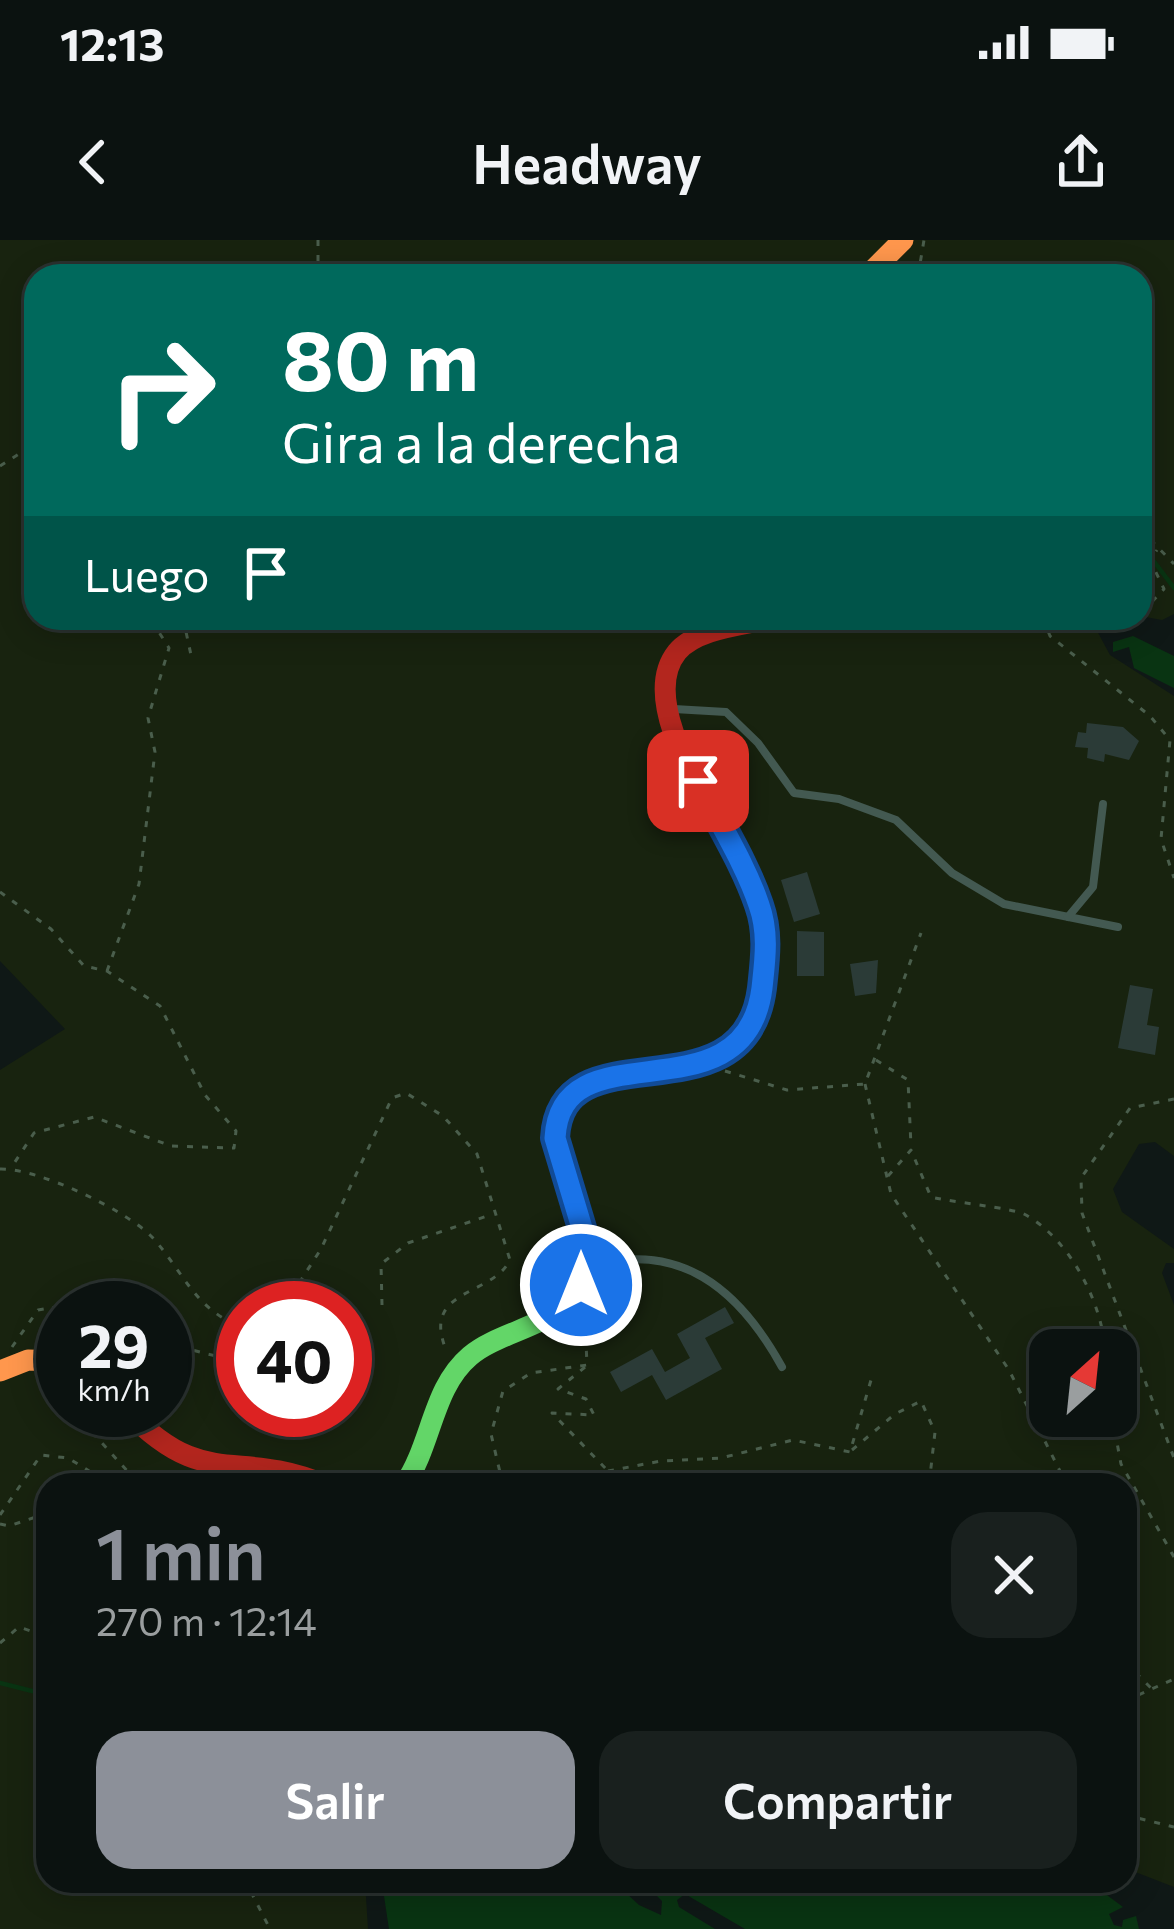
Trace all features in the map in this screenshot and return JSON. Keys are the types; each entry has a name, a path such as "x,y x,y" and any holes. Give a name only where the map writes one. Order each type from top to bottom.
{"street":[{"path":"879,264 903,240"},
{"path":"412,1473 454,1370 494,1338 561,1311 574,1300 588,1248 557,1156 560,1109 589,1084 701,1064 729,1053 750,1028 761,995 766,935 758,901 666,709 662,679 678,650 737,630"},
{"path":"0,1371 36,1360"},
{"path":"150,1437 190,1464 290,1473"}],"lane":[{"path":"666,709 726,712 794,793 839,799 896,820 952,873 1004,904 1118,928"},
{"path":"1068,916 1093,887 1103,804"},
{"path":"586,1268 626,1256 684,1264 736,1303 766,1336 782,1367"}],"path":[{"path":"1152,544 1174,564"},
{"path":"1152,557 1157,550"},
{"path":"1152,564 1164,589 1152,602"},
{"path":"107,971 139,884 155,752 148,718 169,648 158,630"},
{"path":"186,630 191,655"},
{"path":"1048,630 1150,716 1170,740 1161,839 1174,878"},
{"path":"0,892 51,929 84,966 107,971 160,1006 205,1095 236,1131 234,1148 171,1146 94,1118 34,1133 11,1168"},
{"path":"921,933 865,1084 891,1194 1009,1370 1060,1473"},
{"path":"874,1059 908,1080 911,1150 931,1197 1023,1213 1060,1247 1088,1285 1100,1329"},
{"path":"701,1064 787,1090 865,1084"},
{"path":"300,1281 321,1249 392,1098 406,1093 461,1132 485,1174 492,1214 510,1260 505,1271 457,1296 444,1312 442,1341"},
{"path":"1174,1099 1130,1108 1081,1178 1082,1213 1174,1458"},
{"path":"887,1178 911,1150"},
{"path":"0,1168 102,1202 151,1236 201,1305 216,1313"},
{"path":"382,1305 381,1264 392,1251 492,1214"},
{"path":"561,1311 586,1342 587,1365"},
{"path":"12,1342 36,1312"},
{"path":"587,1365 558,1389 586,1399 594,1415 551,1413 610,1473"},
{"path":"500,1473 490,1434 503,1391 531,1373 587,1365"},
{"path":"850,1452 871,1380"},
{"path":"850,1452 895,1414 921,1402 935,1432 930,1473"},
{"path":"96,1437 129,1473"},
{"path":"1116,1437 1125,1473"},
{"path":"608,1471 661,1461 721,1458 793,1440 850,1452"},
{"path":"0,1515 41,1455 68,1458 92,1473"},
{"path":"1137,1493 1174,1557"},
{"path":"0,1523 9,1526 36,1517"},
{"path":"0,1643 19,1627 36,1633"},
{"path":"1137,1674 1153,1690"},
{"path":"1137,1696 1174,1679"},
{"path":"1137,1818 1174,1826"},
{"path":"252,1893 270,1929"}],"shaded area":[{"path":"0,240 1174,240 1174,614 1162,620 1152,618 1152,264 24,264 24,630 1097,630 1110,655 1174,696 1174,1156 1155,1142 1139,1144 1113,1189 1122,1212 1174,1249 1174,1263 1166,1263 1162,1273 1174,1305 1174,1887 1137,1873 1137,1473 36,1473 36,1893 366,1893 368,1929 0,1929 0,1070 65,1029 0,961"},
{"path":"1133,636 1174,656 1174,688 1134,668 1129,647 1113,652 1113,642"},
{"path":"384,1893 626,1893 661,1915 662,1901 654,1893 1104,1893 1123,1907 1109,1914 1114,1925 1122,1927 1123,1920 1136,1916 1139,1929 745,1929 685,1894 677,1900 679,1907 715,1929 389,1929"}],"building":[{"path":"1087,723 1123,727 1139,741 1129,760 1105,754 1104,762 1087,758 1088,748 1075,747 1078,732 1086,733"},
{"path":"807,872 820,914 794,922 781,880"},
{"path":"797,931 824,932 824,976 797,976"},
{"path":"878,960 876,993 855,996 850,964"},
{"path":"1130,985 1153,989 1147,1025 1159,1027 1155,1055 1118,1048"},
{"path":"725,1307 734,1323 705,1338 722,1369 666,1400 652,1375 621,1392 610,1372 652,1349 665,1372 690,1358 677,1334"}],"waterway":[{"path":"1152,559 1174,588"},
{"path":"0,1683 36,1692"}],"traffic: fast":[{"path":"411,1473 457,1369 484,1346 553,1315 579,1291 588,1253 555,1139 558,1119 570,1100 589,1085 611,1077 706,1059 728,1049 750,1029 764,991"}],"traffic: slow":[{"path":"879,264 903,240"},
{"path":"0,1371 36,1360"}],"traffic: jam":[{"path":"719,630 696,638 677,652 666,679 667,710 678,746 753,889 765,935 764,991"},
{"path":"157,1437 200,1460 289,1473"}],"route":[{"path":"581,1285 588,1248 557,1156 560,1109 568,1097 589,1084 701,1064 729,1053 750,1028 761,995 766,935 758,901 698,781"}]}
